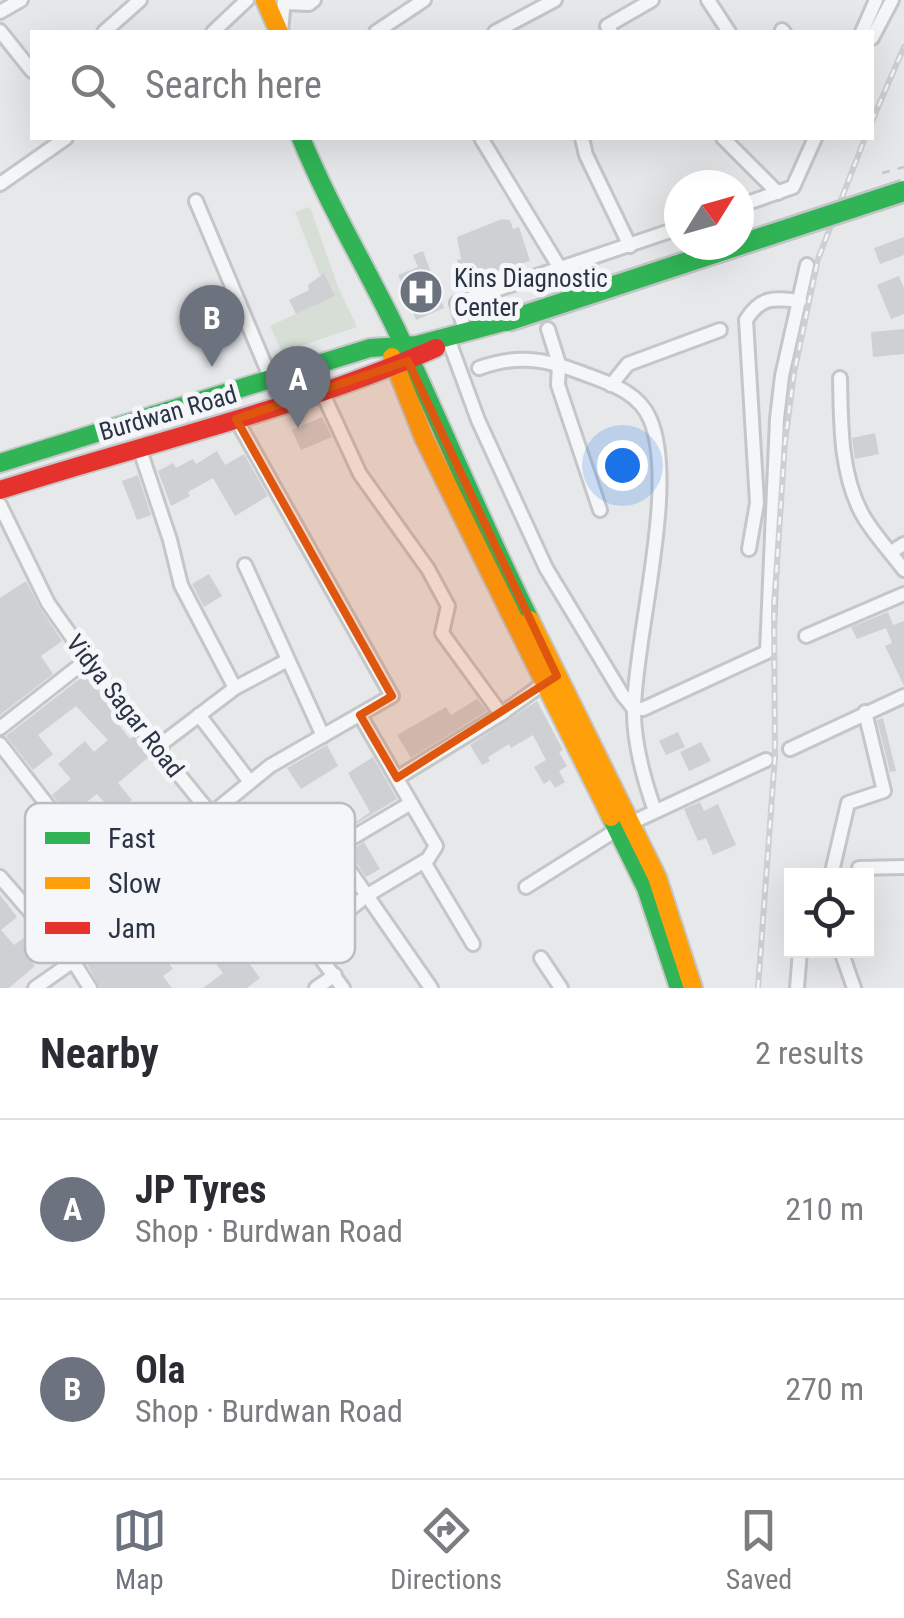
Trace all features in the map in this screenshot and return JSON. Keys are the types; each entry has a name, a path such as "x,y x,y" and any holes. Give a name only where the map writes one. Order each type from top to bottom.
{"main road":[{"path":"278,1 280,30"},
{"path":"303,140 322,192 476,511 552,679 624,826 656,877 694,988"},
{"name":"Burdwan Road","path":"0,463 370,348 398,349 458,337 904,191"},
{"name":"Burdwan Road","path":"0,490 322,392 398,349"},
{"path":"624,826 679,988"}],"street":[{"path":"0,12 20,0"},
{"path":"106,30 140,0"},
{"path":"215,30 246,0"},
{"path":"278,1 309,4 314,0"},
{"path":"379,30 424,0"},
{"path":"499,30 555,0"},
{"path":"610,30 607,26 652,0"},
{"path":"708,0 728,30"},
{"path":"863,30 876,0"},
{"path":"874,34 892,0"},
{"path":"0,31 30,68"},
{"path":"0,184 63,140"},
{"path":"483,140 561,270"},
{"path":"582,140 630,246"},
{"path":"726,140 778,192"},
{"path":"801,140 809,152"},
{"path":"754,201 793,187 814,140"},
{"path":"196,201 282,405"},
{"path":"634,709 546,568 478,420 458,337 457,303 664,234"},
{"path":"634,709 657,704 766,652 777,419 782,376 807,266"},
{"path":"749,549 757,503 746,320 770,297 800,300"},
{"path":"548,328 559,364 558,385 600,510"},
{"path":"611,384 628,364 720,330"},
{"path":"479,368 524,358 559,364 624,390 641,404 650,419 659,494 634,709 641,762 655,811"},
{"path":"840,378 844,460 852,490 863,516 904,570"},
{"path":"322,392 360,474 428,569 448,606 442,633 502,714"},
{"path":"225,803 270,766 392,696 236,419"},
{"path":"139,447 181,585 236,688"},
{"name":"Vidya Sagar Road","path":"0,506 48,603 200,803"},
{"path":"891,552 904,544"},
{"path":"245,564 322,736"},
{"path":"806,636 904,594"},
{"path":"0,728 88,659"},
{"path":"156,748 236,688 286,661"},
{"path":"396,778 552,679"},
{"path":"790,749 904,696"},
{"path":"833,868 848,803 884,791 865,712"},
{"path":"355,905 424,862 436,846 360,714"},
{"path":"199,715 250,782"},
{"path":"0,744 46,803"},
{"path":"526,887 624,826 766,760"},
{"path":"355,839 412,803"},
{"path":"424,862 472,944"},
{"path":"859,868 904,867"},
{"path":"0,876 25,905"},
{"path":"355,880 432,988"},
{"path":"541,958 560,988"},
{"path":"797,988 799,958"},
{"path":"845,958 854,988"},
{"path":"35,988 72,963"},
{"path":"74,963 90,988"},
{"path":"316,988 339,982"}],"path":[{"path":"882,173 904,167"}],"highlighted area":[{"path":"408,361 557,676 397,778 360,715 392,696 236,419"}],"shaded area":[{"path":"310,207 338,287 357,327 282,352 270,326 334,296 325,274 320,275 295,212"}],"building":[{"path":"502,219 510,220 513,229 519,227 530,261 465,282 457,260 461,259 457,237"},
{"path":"904,237 904,255 880,264 874,248"},
{"name":"Kins Diagnostic Center","path":"423,251 444,308 416,320 398,275 418,267 413,255"},
{"path":"324,273 335,296 296,314 289,300 309,290 308,285"},
{"path":"899,276 904,288 904,314 891,319 877,285"},
{"path":"904,329 904,354 873,357 871,332"},
{"path":"322,417 332,437 301,450 292,430"},
{"path":"875,433 879,454 855,459 852,438"},
{"path":"217,451 225,465 244,454 268,496 235,516 213,478 171,506 158,471 193,459 196,464"},
{"path":"138,475 151,515 137,520 122,481"},
{"path":"209,574 222,596 204,607 192,584"},
{"path":"26,581 62,641 41,656 53,674 0,715 0,598"},
{"path":"888,612 893,625 904,621 904,686 885,646 892,643 886,628 857,639 851,627"},
{"path":"86,674 118,716 115,720 150,756 118,783 132,800 129,803 105,803 97,794 86,803 58,803 52,795 71,779 58,764 85,741 94,752 108,740 76,706 38,735 53,754 33,770 6,736"},
{"path":"477,699 487,711 411,758 397,735 446,707 451,715"},
{"path":"537,701 563,750 559,752 567,766 559,771 565,782 555,788 550,780 544,784 534,767 546,760 533,735 511,748 509,744 482,765 470,745"},
{"path":"883,718 896,771 890,772 877,720"},
{"path":"678,732 685,747 666,755 659,741"},
{"path":"701,742 711,761 689,771 680,752"},
{"path":"327,745 338,766 301,789 287,768"},
{"path":"373,757 397,799 355,824 370,812 348,773"},
{"path":"700,802 704,811 718,804 736,845 713,855 706,838 698,841 684,809"},
{"path":"364,842 380,869 366,877 355,861 355,848"},
{"path":"0,895 17,917 1,930 14,945 25,937 25,963 35,966 9,988 0,988"},
{"path":"169,963 173,969 163,976 172,988 100,988 87,964"},
{"path":"216,963 249,963 260,978 247,988 203,988 223,973"}],"railway":[{"path":"874,116 904,47"},
{"path":"758,988 775,756 774,607 785,442 794,373 818,259 864,140"}],"traffic: fast":[{"path":"302,140 396,329 530,620"},
{"path":"507,321 904,191"},
{"path":"0,463 370,348 417,345 507,321"},
{"path":"611,817 646,888 679,988"}],"traffic: slow":[{"path":"265,0 278,30"},
{"path":"392,357 424,438 611,817"},
{"path":"530,620 657,877 693,988"}],"traffic: jam":[{"path":"0,490 275,408 436,348"}],"place":[{"name":"Kins Diagnostic Center","path":"421,292"},
{"name":"Ola","path":"212,367"},
{"name":"JP Tyres","path":"298,428"}]}
